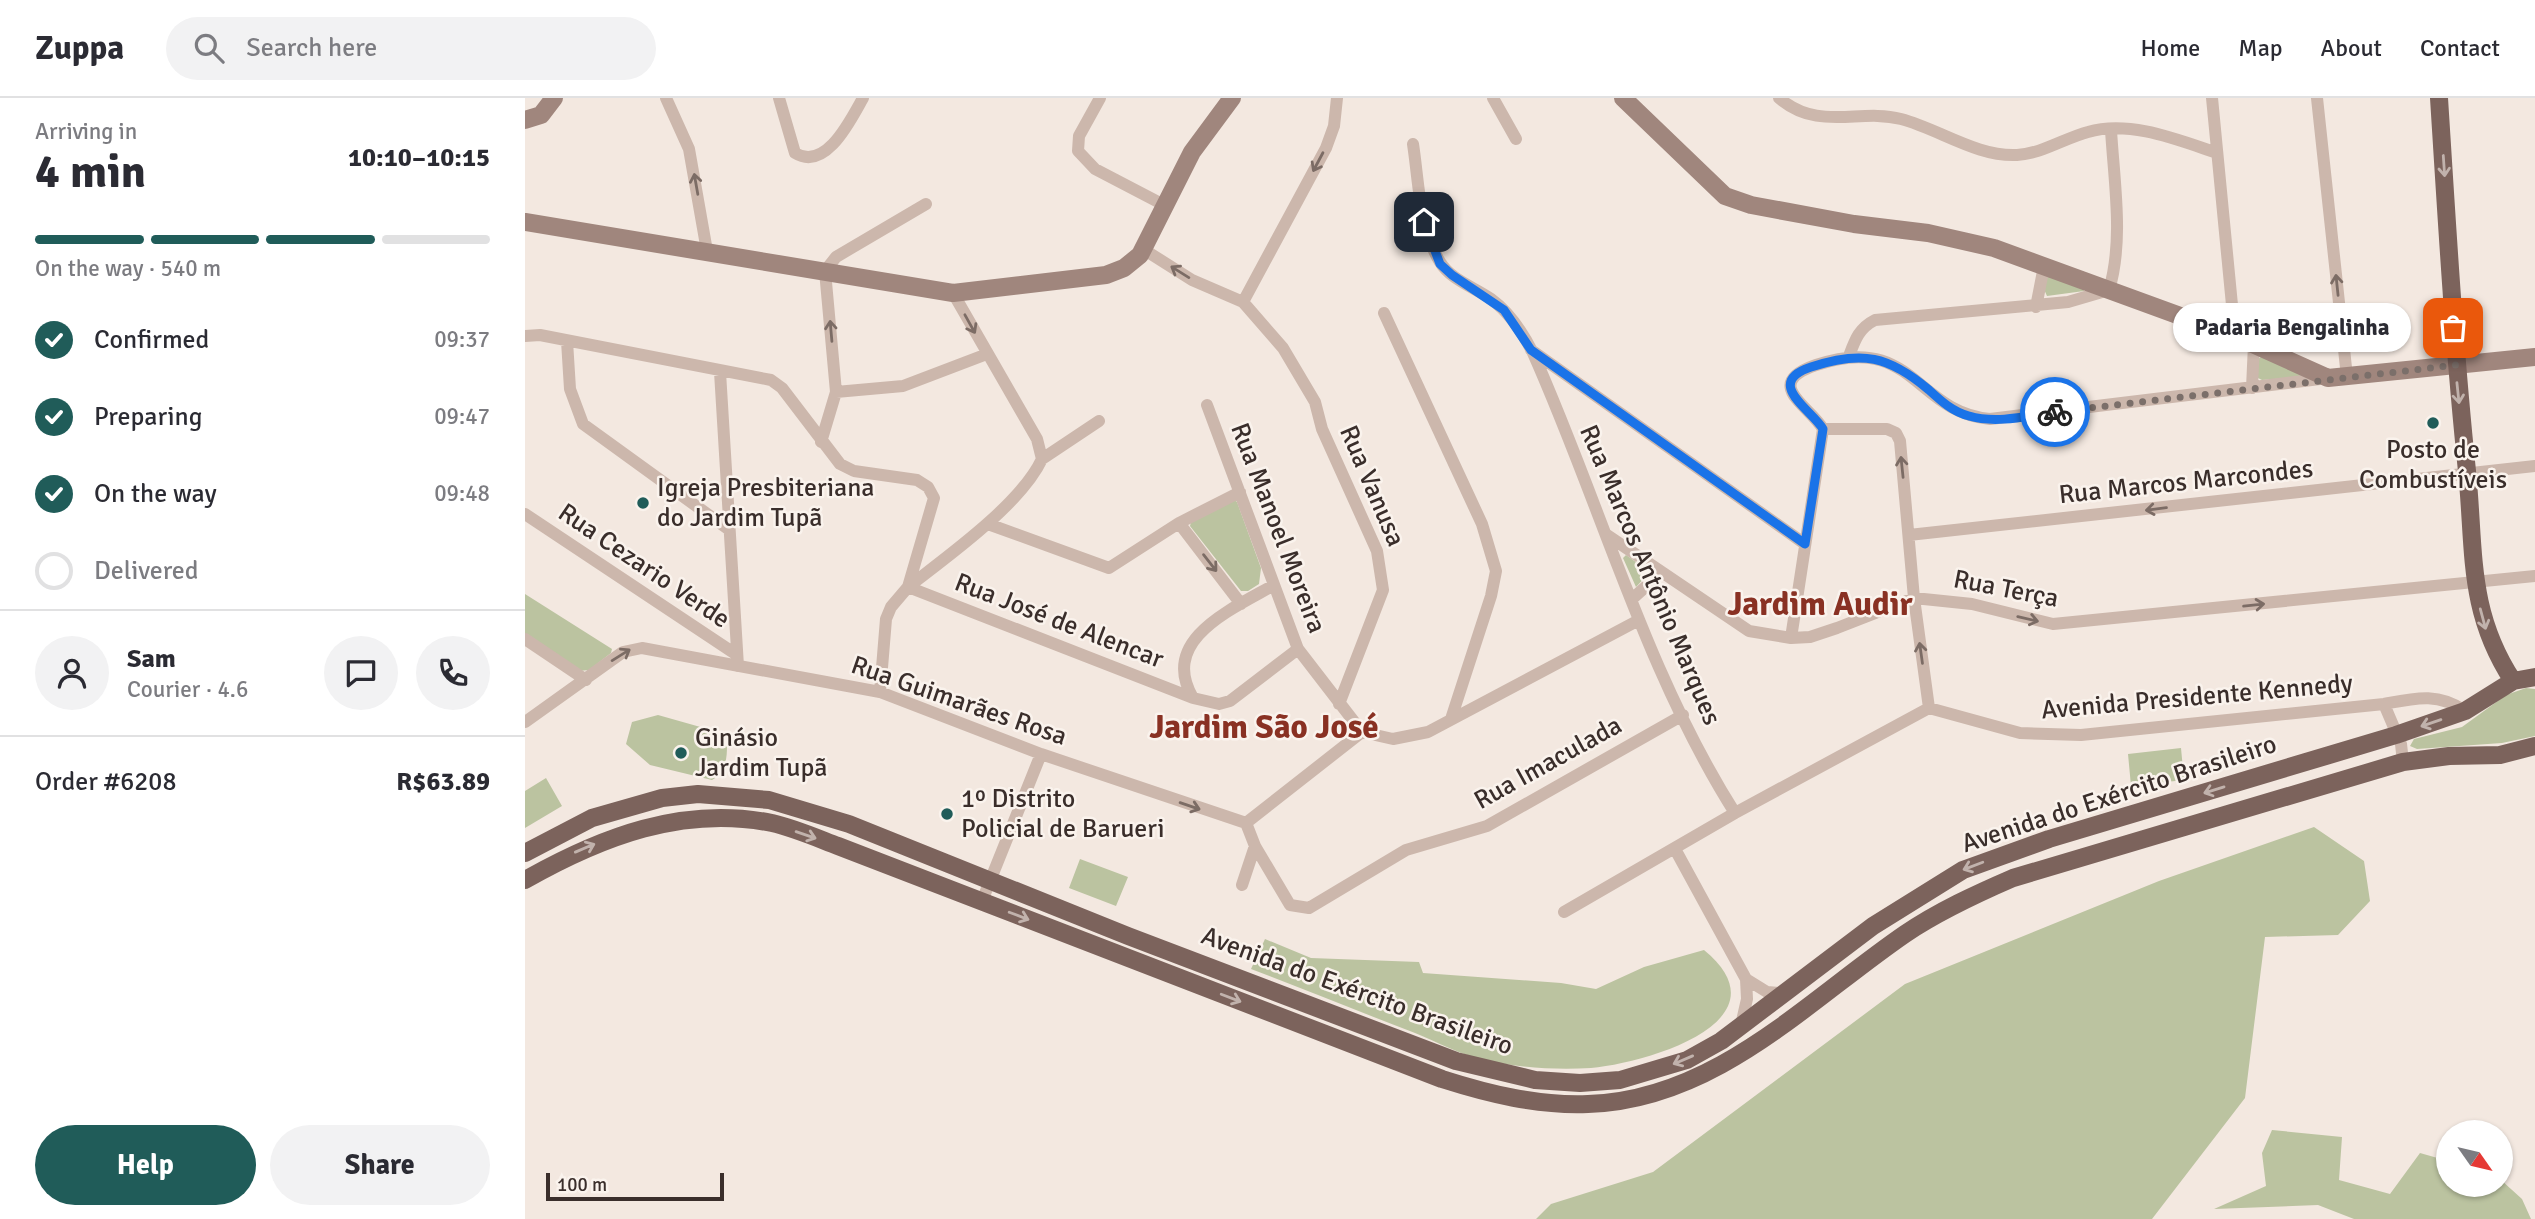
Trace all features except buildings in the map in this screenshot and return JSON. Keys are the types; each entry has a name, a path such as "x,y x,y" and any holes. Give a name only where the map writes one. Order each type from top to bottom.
{"main road":[{"path":"525,120 541,115 554,98"},
{"path":"525,222 953,293 1106,275 1124,268 1143,249 1192,152 1232,98"},
{"path":"1623,98 1725,197 1751,205 1965,241 2044,266 2235,336 2328,378 2535,357"},
{"path":"2439,98 2456,365 2475,583 2483,625 2497,656 2513,681"},
{"name":"Avenida do Exército Brasileiro","path":"525,853 592,818 629,806 698,793 769,800 802,808 992,880 1128,936 1456,1060 1535,1080 1580,1083 1620,1080 1687,1060 1721,1041 1779,993 1873,926 1963,870 2049,839 2396,734 2465,711 2513,681 2535,680"},
{"name":"Avenida do Exército Brasileiro","path":"525,880 575,852 645,826 701,819 772,823 982,901 1397,1063 1482,1092 1552,1104 1590,1104 1672,1088 1715,1070 1907,932 1959,902 2013,878 2403,762 2449,756 2500,755 2535,746"},
{"path":"1715,1070 1721,1041"}],"street":[{"path":"666,98 689,149 707,251"},
{"path":"779,98 789,142 795,153 808,158 818,156 845,130 863,98"},
{"path":"1100,98 1079,136 1078,151 1094,169 1164,205"},
{"path":"1143,249 1192,280 1243,302 1326,148 1335,126 1337,98"},
{"path":"1493,98 1516,139"},
{"path":"1779,98 1807,113 1827,119 1879,116 1900,118 1996,155 2019,156 2091,131 2157,134 2217,153"},
{"path":"2212,98 2235,336"},
{"path":"2317,98 2347,377"},
{"path":"1849,356 1865,325 1875,320 2036,306 2067,302 2109,290 2115,270 2117,242 2111,131"},
{"name":"Rua Marcos Antônio Marques","path":"1413,144 1424,222 1440,264 1504,310 1531,350 1639,620 1711,774 1735,813"},
{"path":"821,442 836,392 825,271 836,257 926,204"},
{"path":"2036,306 2044,266"},
{"path":"953,293 1037,439 1042,459"},
{"name":"Rua Vanusa","path":"1243,302 1283,348 1315,402 1322,429 1377,551 1383,590 1339,704"},
{"path":"1384,313 1482,524 1496,571 1491,596 1451,719"},
{"path":"525,336 540,335 771,380 782,388 840,464 855,471 918,480 928,487 934,498 932,512 912,565 908,587"},
{"path":"567,341 570,389 583,424 728,529"},
{"path":"2252,388 2254,344"},
{"path":"1531,350 1805,544"},
{"path":"836,392 903,386 988,354"},
{"path":"1565,912 1735,813 1929,708 1914,598 1900,441 1896,433 1887,429 1823,429 1793,397 1792,383 1801,370 1849,356 1895,364 1959,413 1990,419 2328,378"},
{"path":"720,372 737,661"},
{"name":"Rua Manoel Moreira","path":"1207,405 1298,649 1363,732"},
{"path":"880,692 886,619 891,607 908,587 988,524 1032,476 1042,459 1099,421"},
{"path":"1791,638 1823,429"},
{"name":"Rua Marcos Marcondes","path":"1909,535 2535,466"},
{"path":"988,524 1099,567 1109,568 1179,523 1240,492"},
{"name":"Rua Cezario Verde","path":"525,514 737,661"},
{"path":"1179,523 1241,604"},
{"name":"Rua Terça","path":"1607,535 1749,631 1791,638 1810,637 1914,598 1972,604 2053,624 2535,576"},
{"path":"1632,599 1661,573"},
{"path":"1193,698 1183,677 1182,662 1187,648 1241,604 1274,585"},
{"name":"Rua José de Alencar","path":"908,587 1193,698 1219,704 1230,701 1298,649"},
{"path":"1246,823 1363,732 1393,739 1410,738 1639,620"},
{"path":"525,639 586,680"},
{"name":"Rua Guimarães Rosa","path":"525,722 631,649 737,661 880,692 1041,754 1246,823"},
{"name":"Avenida Presidente Kennedy","path":"1929,708 2019,733 2081,735 2384,704 2426,696 2453,702 2465,711"},
{"path":"2384,704 2403,753 2403,762"},
{"name":"Rua Imaculada","path":"1246,823 1255,846 1290,905 1309,908 1406,850 1487,826 1683,715"},
{"path":"982,901 1041,754"},
{"path":"1242,884 1255,846"},
{"path":"1675,849 1746,979 1747,999 1742,1021"},
{"path":"1746,979 1767,992 1779,993"}],"green space":[{"path":"2047,275 2083,288 2084,291 2047,296 2043,287"},
{"path":"2262,356 2303,372 2301,377 2262,380 2256,377 2256,361"},
{"path":"1233,499 1237,502 1261,568 1259,584 1248,591 1241,591 1190,526 1191,522"},
{"path":"1626,555 1650,572 1636,587 1623,558"},
{"path":"525,594 612,649 611,653 589,670 579,671 525,634"},
{"path":"2526,688 2535,689 2535,736 2502,743 2417,749 2410,746 2414,739 2462,727 2506,695"},
{"name":"Ginásio Jardim Tupã","path":"658,715 711,730 727,739 726,762 721,772 712,780 650,765 626,744 632,722"},
{"path":"2181,748 2184,780 2131,786 2128,754"},
{"path":"546,778 562,806 525,828 525,791"},
{"path":"2314,827 2364,861 2370,901 2338,935 2265,937 2245,1098 2152,1219 1536,1219 1551,1204 1653,1172 1905,984 2159,881"},
{"path":"1080,859 1128,877 1116,906 1069,888"},
{"path":"1265,939 1311,958 1419,962 1423,973 1561,983 1596,989 1644,967 1704,950 1726,975 1731,998 1721,1017 1701,1034 1644,1057 1591,1068 1511,1065 1467,1055 1251,969"},
{"path":"2272,1130 2342,1137 2339,1180 2390,1194 2420,1153 2436,1158 2436,1197 2513,1197 2513,1191 2522,1199 2531,1219 2354,1219 2318,1205 2214,1209 2266,1186 2262,1153"}],"way so far":[{"path":"2055,412 2456,365 2453,328"}],"place":[{"name":"Padaria Bengalinha","path":"2453,328"},
{"name":"Posto de Combustíveis","path":"2433,423"},
{"name":"Igreja Presbiteriana do Jardim Tupã","path":"643,503"},
{"name":"Ginásio Jardim Tupã","path":"681,753"},
{"name":"1º Distrito Policial de Barueri","path":"947,814"}],"district":[{"name":"Jardim Audir","path":"1820,604"},
{"name":"Jardim São José","path":"1264,727"}],"route":[{"path":"1424,222 1440,264 1504,310 1531,350 1805,544 1823,429 1818,420 1798,405 1793,397 1792,383 1801,370 1849,356 1879,359 1905,370 1950,407 1971,417 2008,418 2055,412"}]}
